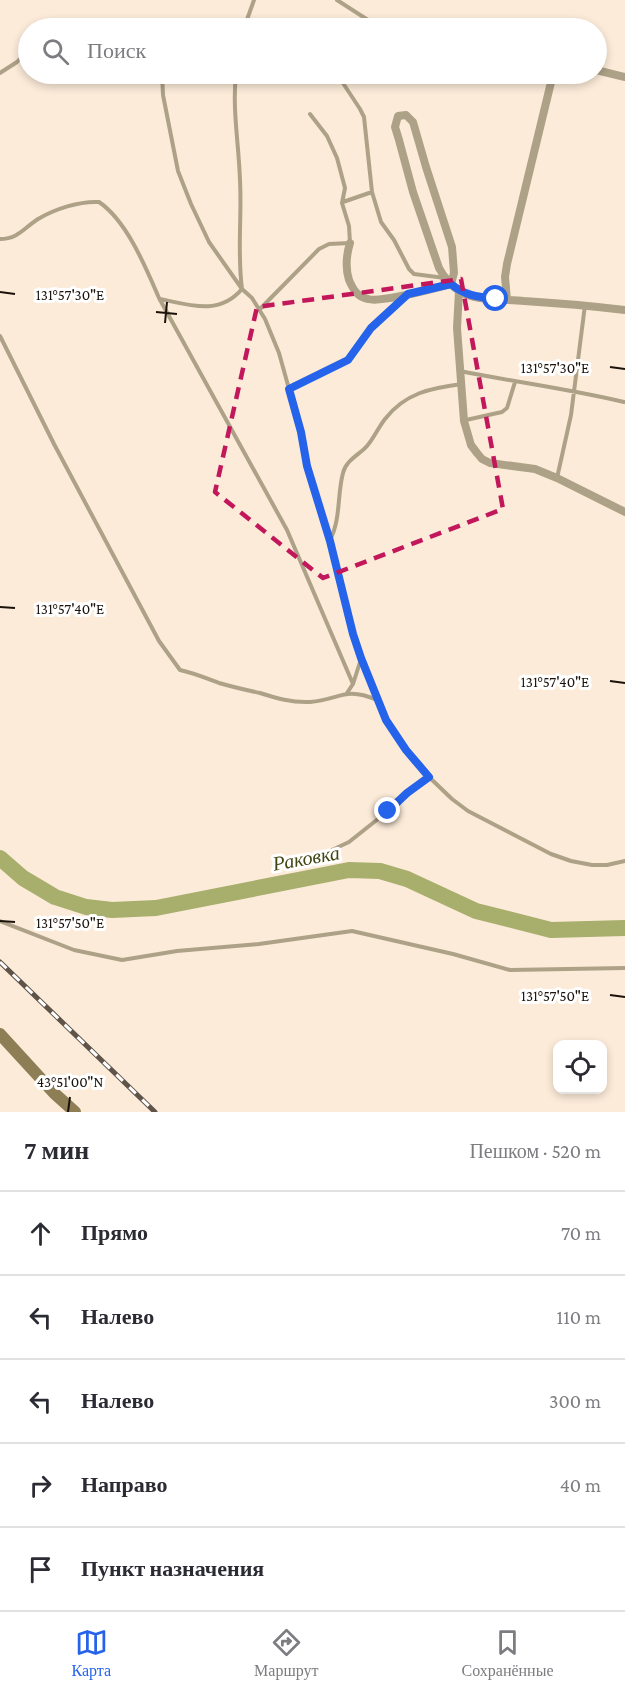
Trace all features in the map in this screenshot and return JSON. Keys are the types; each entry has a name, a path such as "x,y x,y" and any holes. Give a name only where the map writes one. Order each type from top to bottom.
{"main road":[{"path":"0,1034 54,1093 75,1112"}],"street":[{"path":"607,72 625,77"},
{"path":"507,300 505,278 507,264 551,84"},
{"path":"350,243 346,255 348,275 355,292 368,299 408,294 448,281 454,279 450,237 432,188 413,122 410,117 402,115 398,116 395,127 413,192 439,268 448,281 459,291 474,296 507,300 625,310"},
{"path":"459,291 458,328 464,421 471,444 482,459 490,463 535,469 625,512"}],"lane":[{"path":"248,18 254,0"},
{"path":"338,0 365,18"},
{"path":"0,73 18,61"},
{"path":"162,84 178,171 191,204 209,243 242,289 252,298 265,319 279,353 353,634 386,720 406,750 429,777 468,811 551,854 571,861 592,865 607,865 625,861"},
{"path":"159,298 209,307 230,301 242,289 236,84"},
{"path":"344,84 364,117 372,192 386,232 394,240 414,274 448,281"},
{"path":"259,310 319,249 329,244 350,243 349,226 342,203 345,188 337,158 327,136 310,114"},
{"path":"342,203 372,192"},
{"path":"0,239 19,234 45,216 91,202 99,202 116,218 142,261 159,298 287,530 352,684"},
{"path":"289,389 348,360 371,328 408,294"},
{"path":"557,478 571,415 585,305"},
{"path":"0,336 54,444 159,641 180,670 233,687 286,700 310,702 347,693 363,694 377,700"},
{"path":"460,371 515,382 574,390 624,402"},
{"path":"464,421 502,412 507,408 515,382"},
{"path":"330,541 336,525 343,474 349,462 365,449 386,418 404,400 432,389 462,384"},
{"path":"347,693 361,658"},
{"path":"332,850 349,842 429,777"},
{"path":"0,921 74,950 122,960 177,951 259,944 352,931 453,954 510,970 625,968"}],"highlighted area":[{"path":"461,279 503,509 323,578 215,492 257,307"}],"waterway":[{"name":"Раковка","path":"0,858 23,878 55,897 86,907 112,910 156,908 349,870 380,871 407,879 476,911 551,930 625,928"}],"railway":[{"path":"0,962 155,1112"}],"route":[{"path":"388,811 429,777 406,750 386,720 361,658 330,541 307,466 301,432 289,389 348,360 380,318 408,294 451,284 466,295 496,299"}]}
